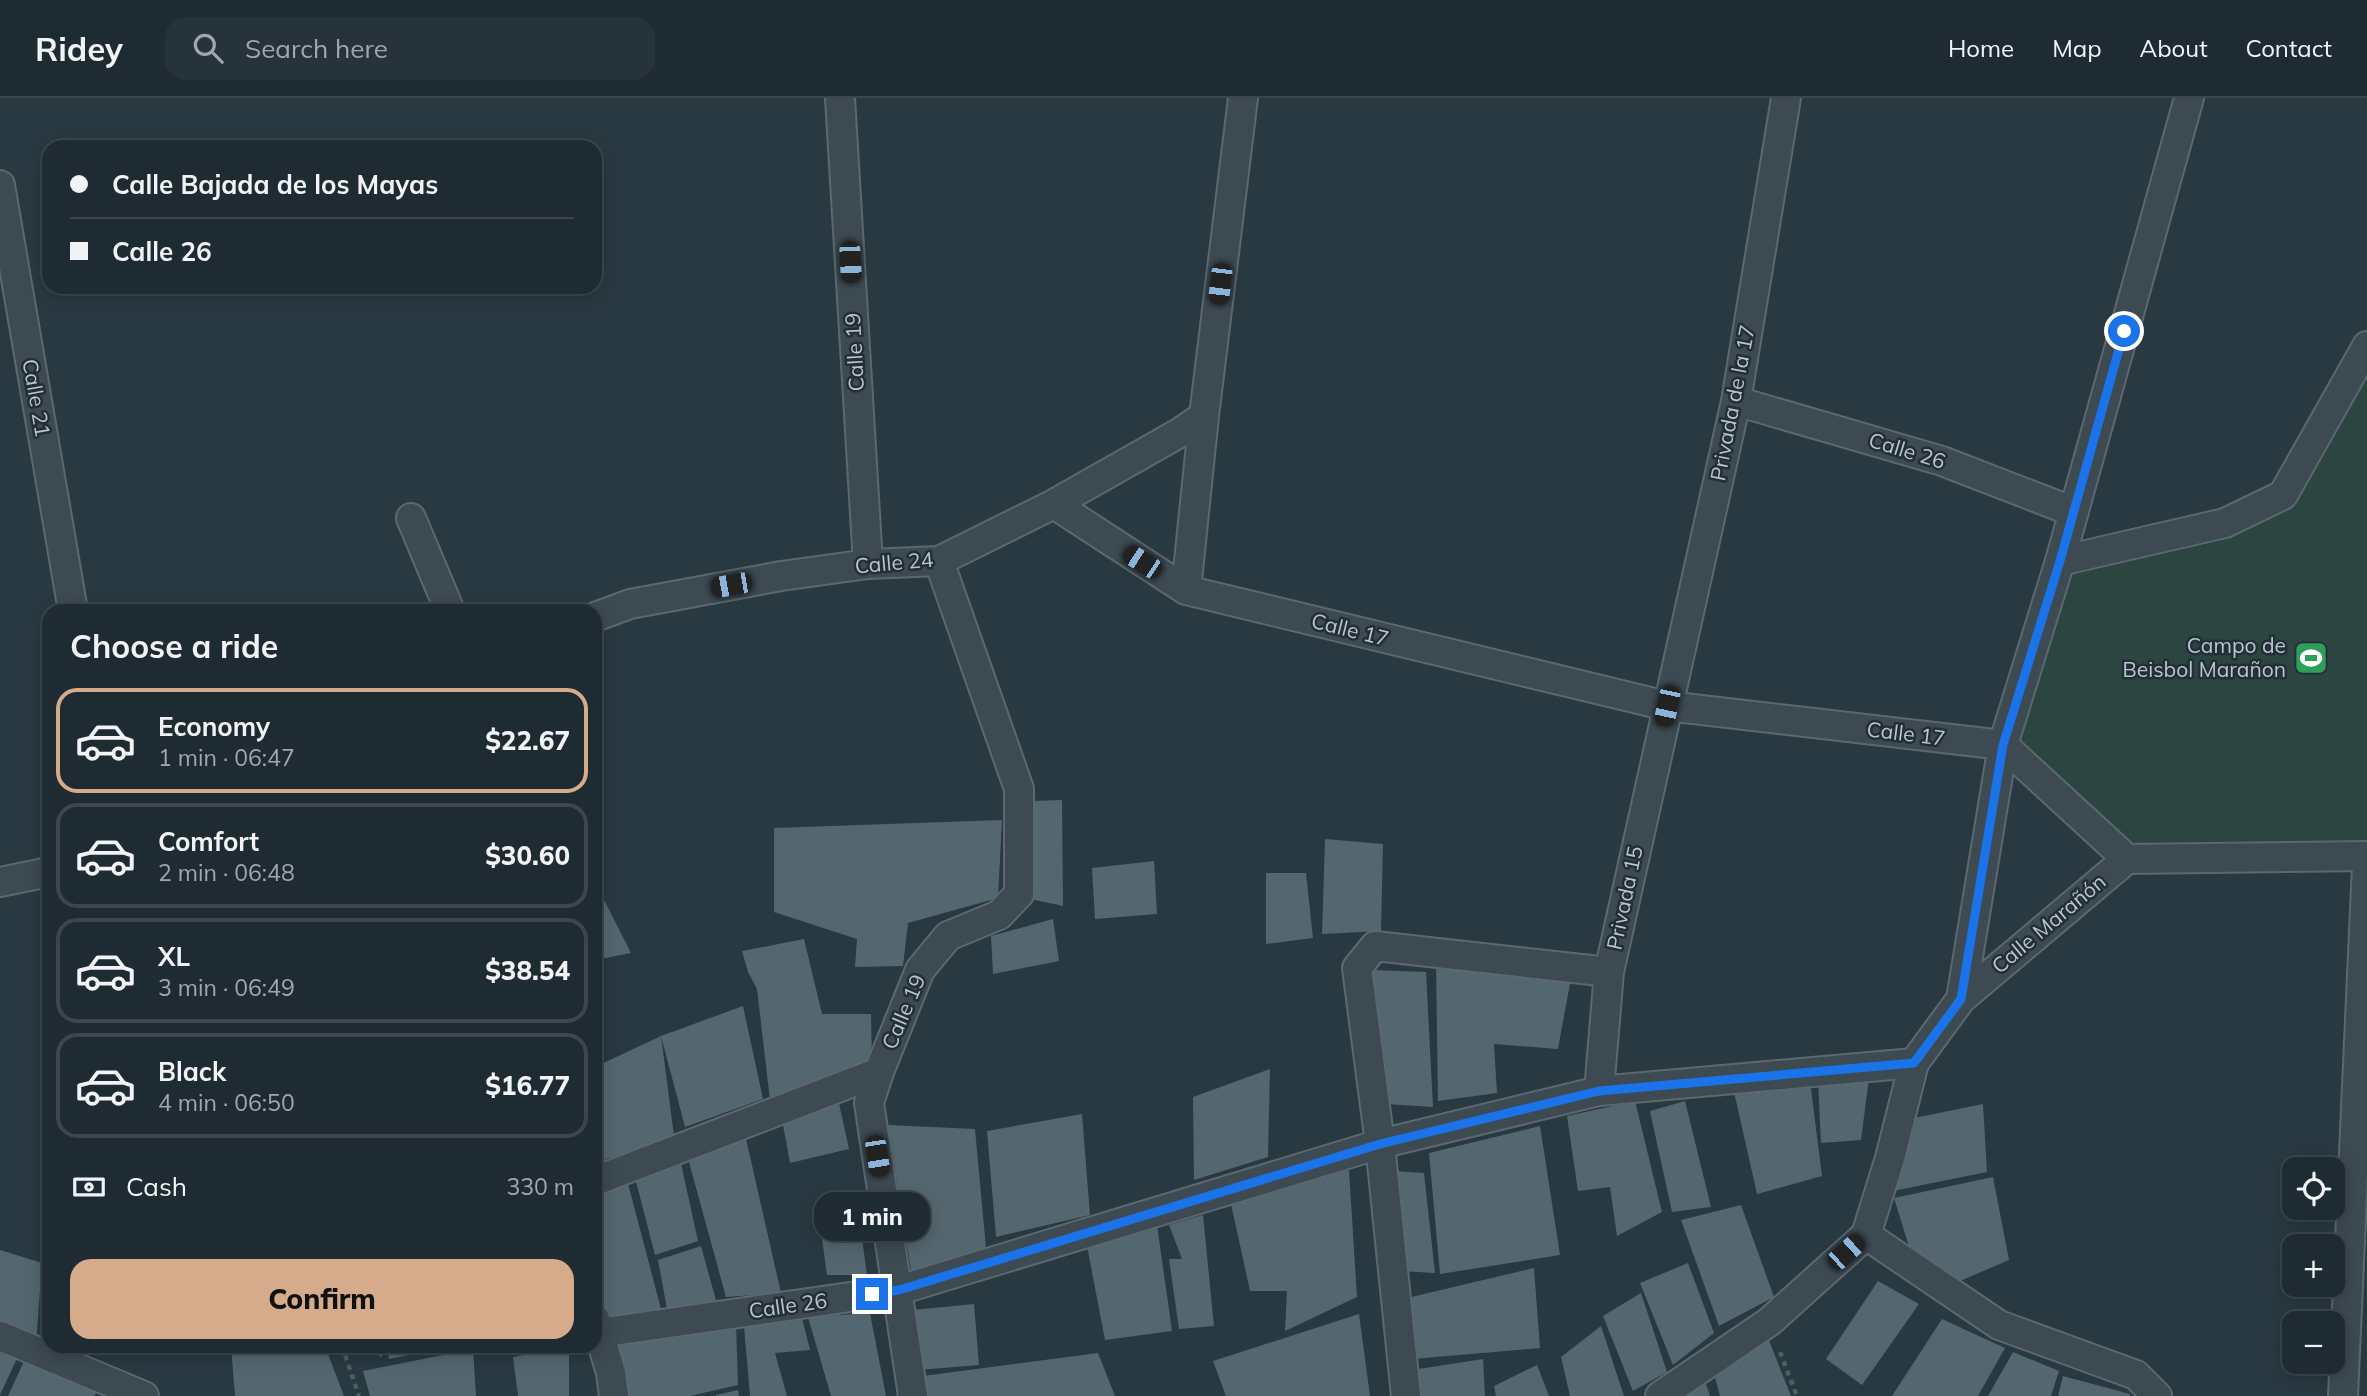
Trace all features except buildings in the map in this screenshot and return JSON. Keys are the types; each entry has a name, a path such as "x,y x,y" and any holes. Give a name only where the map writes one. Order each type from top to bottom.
{"street":[{"name":"Calle 19","path":"840,98 867,564"},
{"path":"1186,590 1204,416 1243,98"},
{"name":"Privada de la 17","path":"1667,706 1736,401 1786,98"},
{"path":"1961,999 2003,745 2060,561 2189,98"},
{"name":"Calle 21","path":"0,185 72,604"},
{"path":"2060,561 2225,523 2283,495 2367,346"},
{"name":"Calle 26","path":"1736,401 1942,461 2074,512"},
{"name":"Calle 24","path":"602,614 630,604 781,576 867,564 939,561 1054,504 1181,432 1204,416"},
{"name":"Calle 17","path":"1054,504 1186,590 1667,706 2003,745"},
{"path":"411,518 447,604"},
{"name":"Calle 19","path":"914,1396 869,1103 920,970 948,936 999,915 1019,894 1019,789 939,561"},
{"name":"Privada 15","path":"1599,1091 1609,972 1667,706"},
{"path":"2003,745 2127,859"},
{"name":"Calle Marañón","path":"1866,1235 1890,1158 1914,1063 1961,999 2127,859 2367,856"},
{"path":"2343,1396 2367,865"},
{"path":"0,882 42,873"},
{"path":"1406,1396 1380,1144 1357,968 1375,946 1609,972"},
{"name":"Calle 26","path":"602,1325 899,1290 1380,1144 1599,1091 1914,1063"},
{"path":"602,1178 879,1072"},
{"path":"1660,1396 1769,1322 1866,1235 1999,1325 2136,1375 2157,1396"},
{"path":"0,1336 144,1396"},
{"name":"Calle 26","path":"602,1343 611,1373 614,1396"}],"path":[{"path":"1769,1322 1797,1396"},
{"path":"344,1353 359,1396"}],"green space":[{"path":"2367,346 2367,856 2127,859 2003,745 2060,561 2283,495"}],"place":[{"name":"Campo de Beisbol Marañon","path":"2311,658"}],"route":[{"path":"872,1294 899,1290 1380,1144 1599,1091 1914,1063 1961,999 2003,745 2060,561 2124,331"}]}
